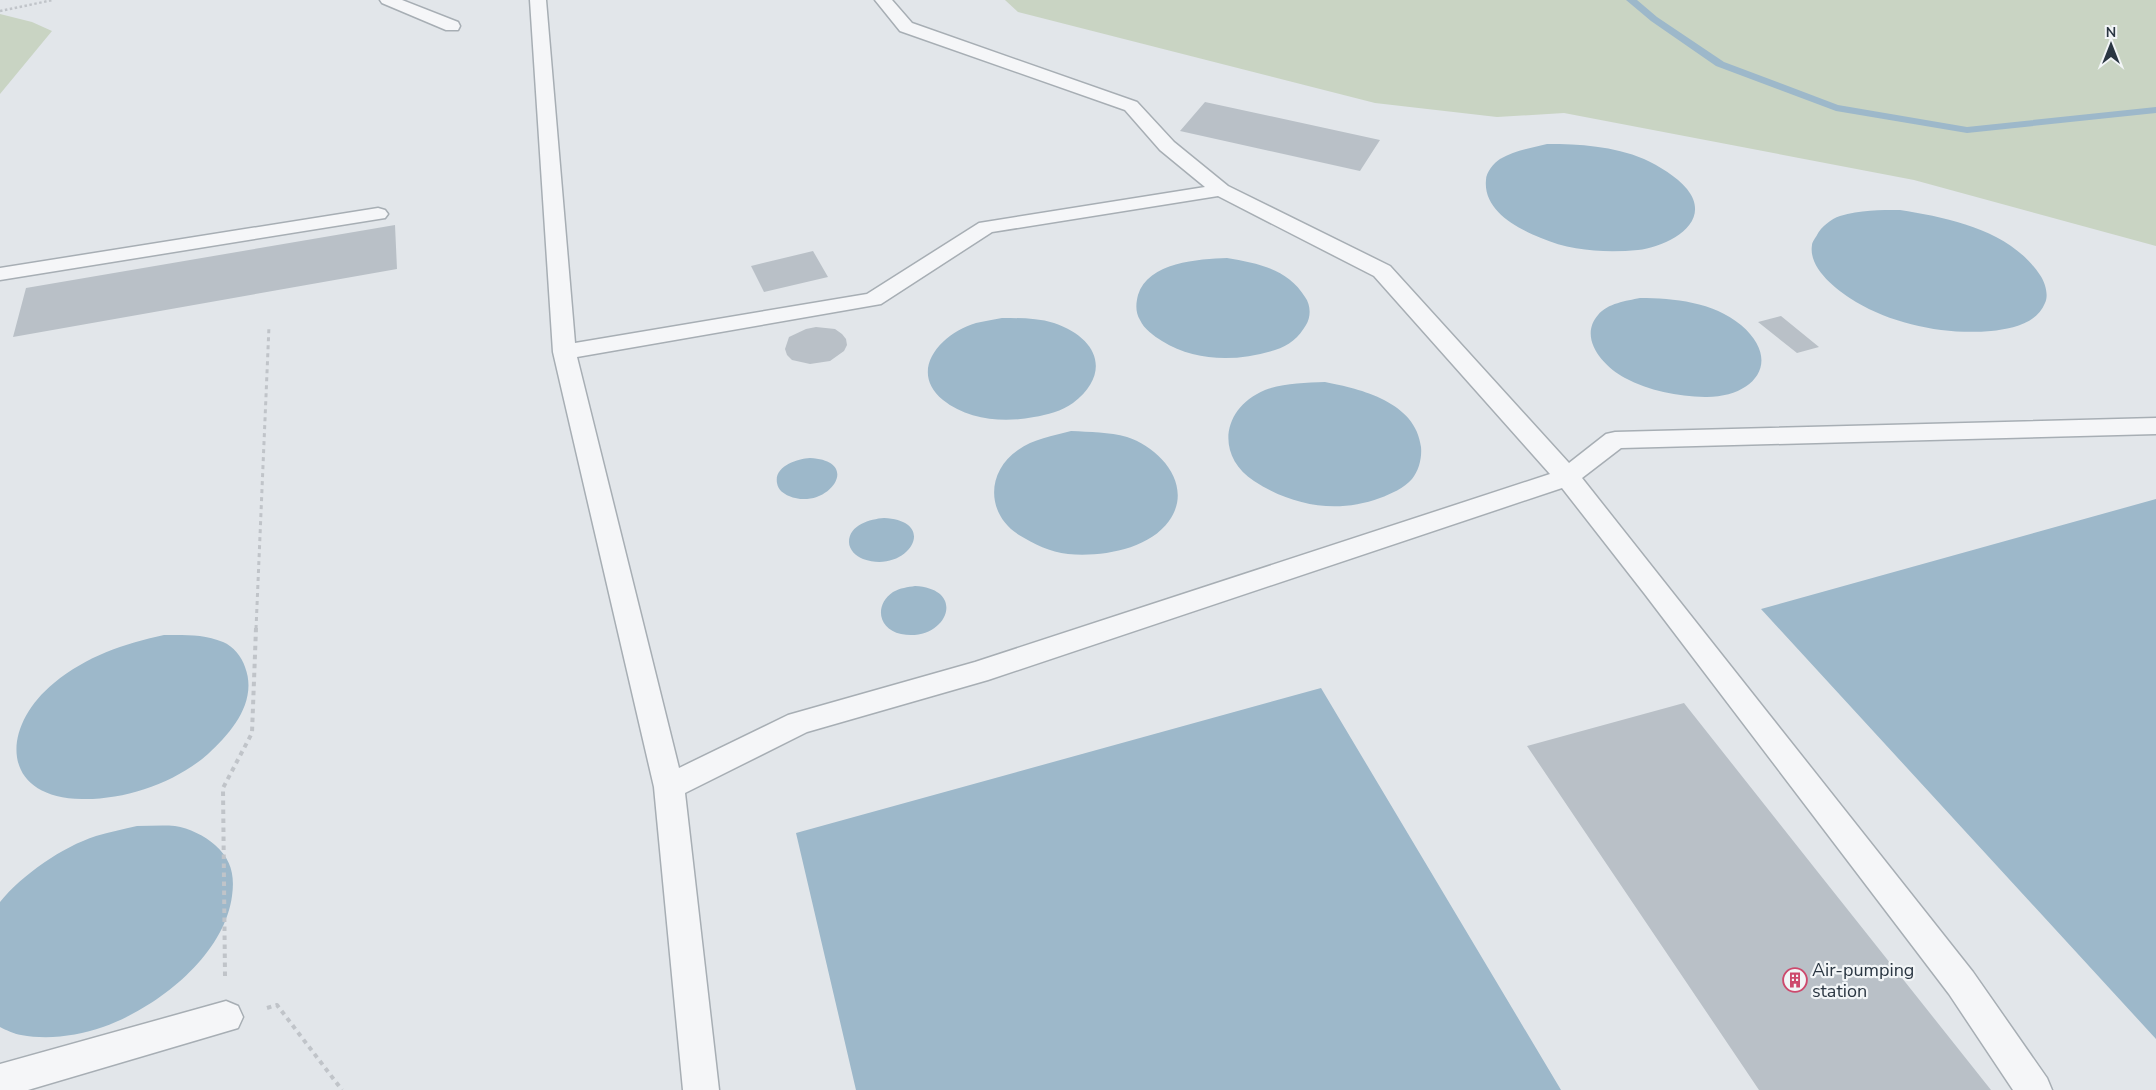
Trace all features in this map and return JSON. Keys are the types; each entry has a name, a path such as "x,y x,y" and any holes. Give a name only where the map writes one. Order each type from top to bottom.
{"lane":[{"path":"388,0 452,26"},
{"path":"538,0 564,352 669,787 701,1090"},
{"path":"883,0 906,27 1131,106 1167,146 1220,190 1382,271 1567,477 1654,586 1961,983 2034,1090"},
{"path":"564,352 873,299 986,227 1220,190"},
{"path":"0,274 378,214"},
{"path":"669,787 798,723 978,672 1567,477 1615,440 2156,426"},
{"path":"0,1082 226,1017"}],"path":[{"path":"0,11 53,0"},
{"path":"269,326 252,733 223,788 226,1017 277,1005 342,1090"}],"green space":[{"path":"1005,0 2156,0 2156,246 1914,180 1564,113 1497,117 1375,103 1018,12"},
{"path":"0,14 32,22 52,31 0,94"}],"water":[{"path":"1547,144 1584,145 1620,151 1656,165 1673,176 1687,189 1694,201 1695,212 1691,222 1684,231 1662,244 1650,248 1626,251 1601,251 1564,246 1521,229 1495,209 1486,191 1486,177 1491,168 1500,159 1517,151"},
{"path":"1900,210 1958,222 1996,237 2012,247 2027,260 2043,281 2047,296 2041,310 2029,321 2006,329 1974,332 1921,327 1887,317 1856,302 1833,285 1819,271 1812,254 1812,245 1819,232 1830,221 1848,214"},
{"path":"1227,258 1271,269 1298,287 1307,300 1309,315 1308,322 1293,341 1285,346 1261,354 1246,357 1217,358 1189,353 1175,348 1156,337 1144,326 1137,314 1137,301 1144,284 1152,275 1176,264 1189,261"},
{"path":"1640,298 1680,300 1706,306 1730,317 1741,325 1754,339 1760,352 1761,364 1757,375 1749,384 1737,391 1722,396 1705,397 1674,394 1653,389 1634,383 1617,373 1596,351 1591,333 1593,324 1598,315 1607,308 1618,303"},
{"path":"1002,318 1048,321 1069,330 1081,338 1090,347 1095,357 1096,368 1093,380 1085,392 1069,406 1049,414 1011,420 975,416 953,407 943,400 933,388 928,377 929,365 933,354 951,335 963,328 976,323"},
{"path":"1325,382 1354,389 1385,400 1409,419 1417,432 1421,455 1420,464 1416,472 1405,485 1389,495 1364,503 1348,506 1315,505 1299,502 1269,490 1254,481 1242,470 1233,458 1229,446 1229,432 1232,420 1240,408 1251,398 1265,390 1294,384"},
{"path":"1071,431 1106,433 1127,437 1140,442 1162,459 1176,482 1178,495 1176,508 1169,521 1160,531 1149,539 1123,550 1081,555 1061,553 1042,547 1019,535 1008,526 1000,516 994,493 1000,470 1008,459 1024,446 1043,438"},
{"path":"810,458 826,461 835,467 837,476 834,484 826,492 816,497 803,499 783,493 777,483 779,472 788,464"},
{"path":"2156,499 2156,1039 1761,609"},
{"path":"884,518 901,521 911,528 914,537 911,546 904,554 893,560 879,562 863,559 853,552 849,545 852,531 861,524"},
{"path":"915,586 932,589 942,596 946,605 945,614 939,624 930,631 917,635 901,634 893,631 883,622 881,610 883,603 893,592"},
{"path":"164,635 216,639 230,646 242,659 248,680 248,692 240,715 226,736 195,764 165,781 132,793 98,799 82,799 55,796 35,787 23,773 17,757 18,739 24,720 36,701 54,683 92,658 134,642"},
{"path":"1321,688 1561,1090 856,1090 796,833"},
{"path":"137,826 175,826 186,829 215,845 225,856 231,868 233,881 232,896 226,918 216,939 202,959 185,977 165,993 145,1007 103,1027 73,1035 42,1037 18,1034 0,1027 0,902 31,872 70,847 96,836"}],"building":[{"path":"1205,102 1380,140 1360,171 1180,131"},
{"path":"395,225 397,269 13,337 26,288"},
{"path":"813,251 828,277 764,292 751,266"},
{"path":"1781,316 1819,347 1797,353 1758,322"},
{"path":"816,327 835,329 842,334 846,339 847,345 844,351 830,361 810,364 792,360 787,355 785,349 789,337 806,329"},
{"name":"Air-pumping station","path":"1684,703 1991,1090 1759,1090 1527,746"}],"waterway":[{"path":"1631,0 1654,19 1720,64 1836,108 1967,130 2156,110"}],"place":[{"name":"Air-pumping station","path":"1795,980"}]}
